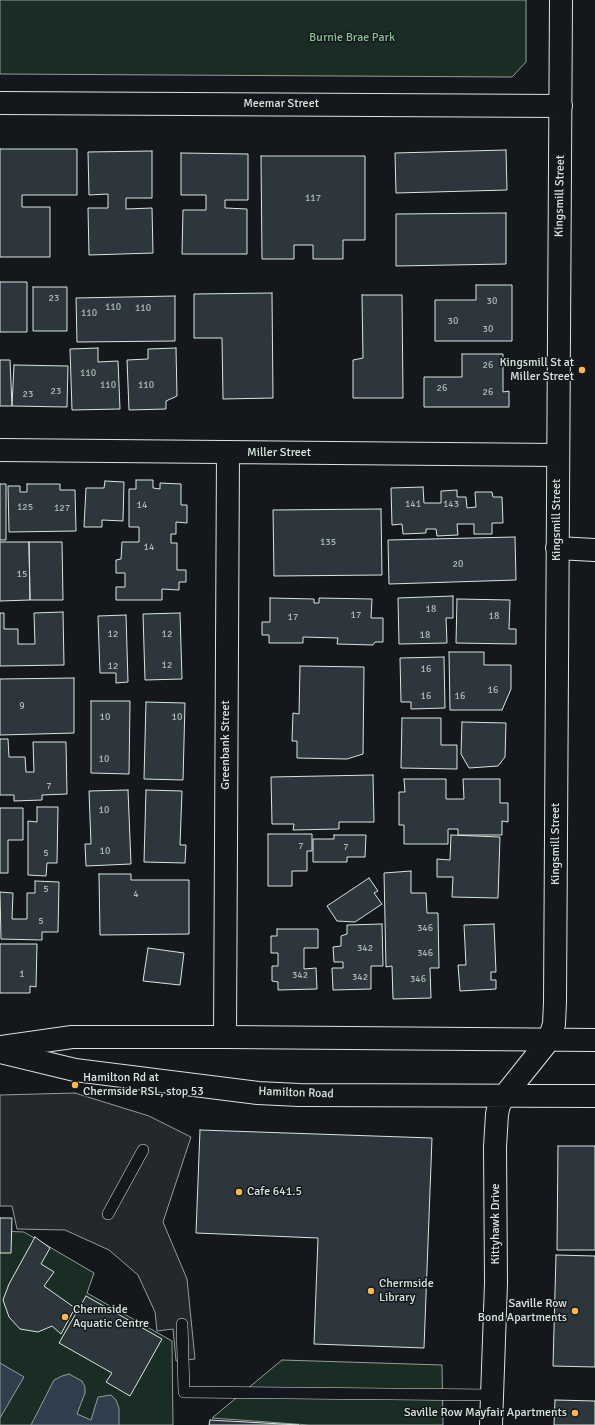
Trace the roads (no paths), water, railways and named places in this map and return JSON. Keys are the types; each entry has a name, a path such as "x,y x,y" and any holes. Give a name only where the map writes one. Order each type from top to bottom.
{"street":[{"name":"Kingsmill Street","path":"549,1040 554,1024 555,1012 557,455 561,0"},
{"name":"Meemar Street","path":"0,103 561,106"},
{"name":"Miller Street","path":"0,450 557,455"},
{"name":"Greenbank Street","path":"225,1037 228,452"},
{"path":"557,548 595,550"},
{"path":"0,1047 72,1037 595,1040"},
{"name":"Kittyhawk Drive","path":"491,1425 496,1283 497,1114 499,1105 505,1095 549,1040"},
{"name":"Hamilton Road","path":"0,1052 75,1070 258,1093 298,1095 595,1096"}],"lane":[{"path":"108,1214 143,1150"},
{"path":"182,1324 184,1392 493,1395"}],"water":[{"path":"0,1363 24,1377 0,1418"},
{"path":"69,1374 82,1381 85,1387 85,1393 77,1414 91,1420 98,1397 111,1395 116,1400 119,1408 119,1425 31,1425 54,1380"}],"place":[{"name":"Kingsmill St at Miller Street","path":"582,370"},
{"name":"Hamilton Rd at Chermside RSL, stop 53","path":"75,1085"},
{"name":"Cafe 641.5","path":"239,1192"},
{"name":"Chermside Library","path":"371,1291"},
{"name":"Saville Row Bond Apartments","path":"575,1311"},
{"name":"Chermside Aquatic Centre","path":"65,1317"},
{"name":"Saville Row Mayfair Apartments","path":"575,1413"}],"park label":[{"name":"Burnie Brae Park","path":"352,38"}]}
